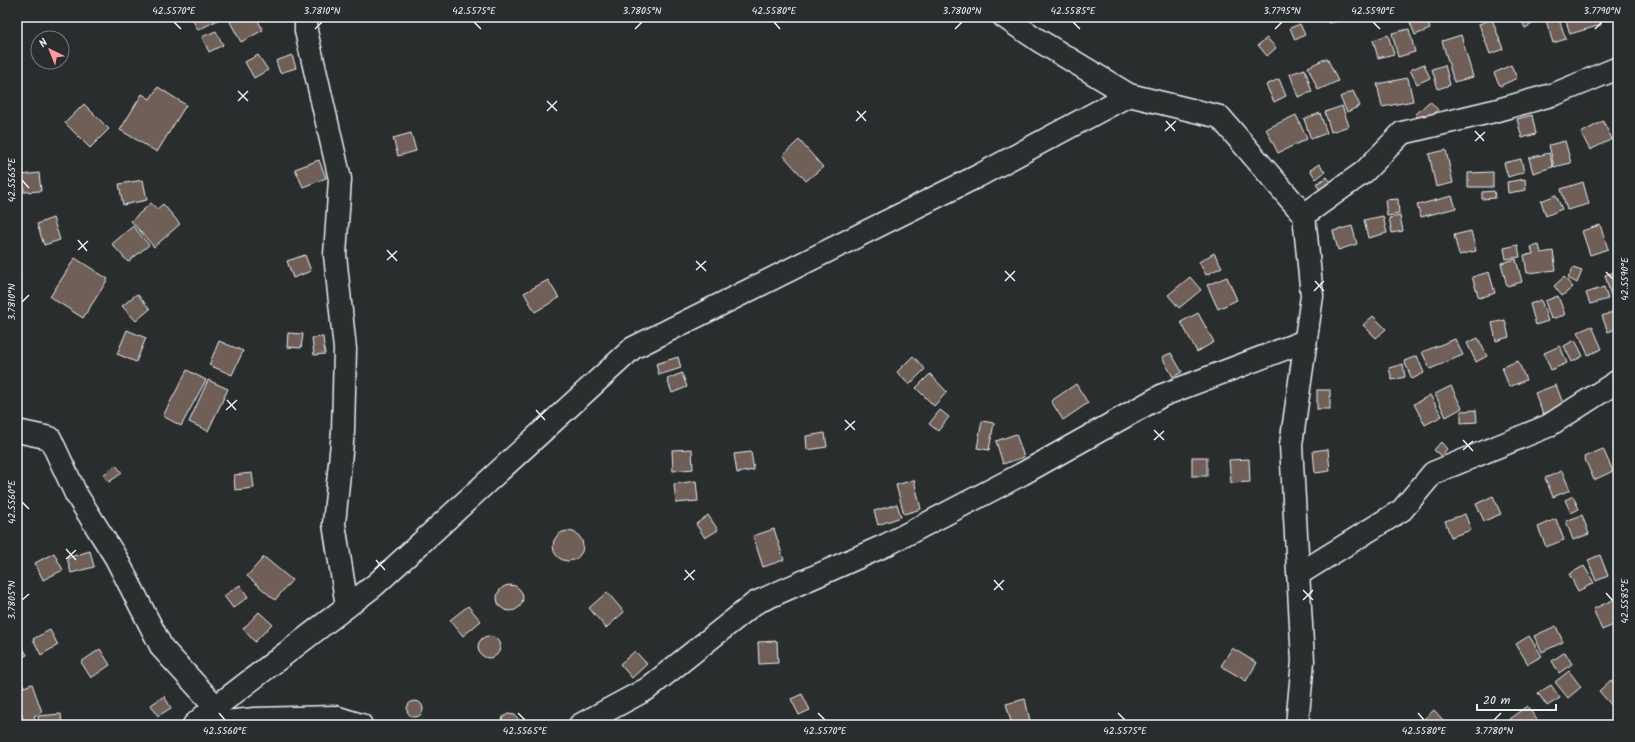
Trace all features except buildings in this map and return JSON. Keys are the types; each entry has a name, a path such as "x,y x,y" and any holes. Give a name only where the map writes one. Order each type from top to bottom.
{"street":[{"path":"306,17 306,31 340,179 335,255 345,349 342,432 334,524 347,606"},
{"path":"1004,17 1038,40 1129,95 1220,117 1304,215 1312,296 1291,445 1303,661 1297,725"},
{"path":"1304,215 1364,172 1402,133 1494,111 1555,94 1618,68"},
{"path":"194,725 375,585 633,348 978,176 1129,95"},
{"path":"580,725 647,689 755,603 886,545 1022,474 1163,395 1305,341"},
{"path":"1299,574 1402,510 1432,473 1548,426 1618,381"},
{"path":"17,430 50,438 76,494 116,558 162,648 216,707"},
{"path":"194,725 255,719 335,717 360,725"}]}
